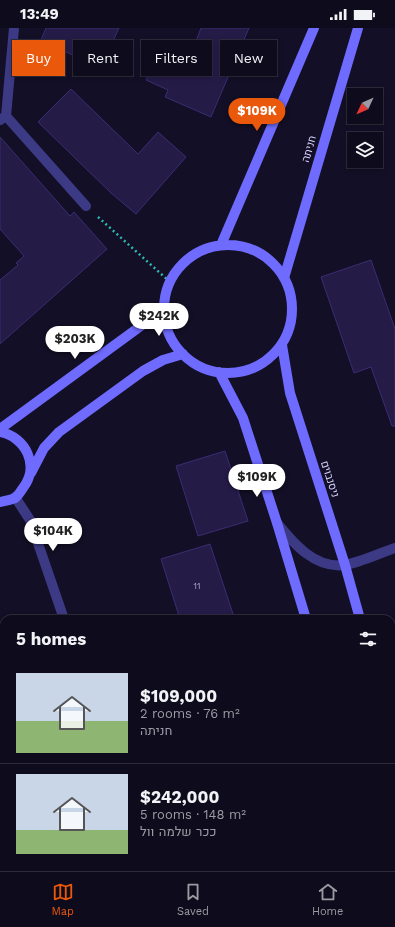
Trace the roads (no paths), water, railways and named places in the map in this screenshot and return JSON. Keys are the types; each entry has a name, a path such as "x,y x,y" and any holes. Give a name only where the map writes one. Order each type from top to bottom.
{"street":[{"path":"14,28 3,118 86,206"},
{"path":"221,245 314,28"},
{"name":"חניתה","path":"284,278 358,28"},
{"path":"221,245 240,246 258,252 273,263 284,278 291,294 292,312 290,329 282,345 270,358 254,368 237,373 218,372 199,366 183,354 173,341 166,326 164,309 165,295 170,282 182,264 201,251 221,245"},
{"path":"0,431 164,309"},
{"name":"ניסנבוים","path":"282,345 290,393 345,565 359,615"},
{"path":"0,502 16,497 27,484 30,473 44,448 59,432 143,371 163,360 183,354"},
{"path":"218,372 243,418 278,524 305,615"},
{"path":"0,431 19,440 26,449 30,461 30,473"},
{"path":"16,497 30,520 63,615"},
{"path":"278,524 302,551 317,560 332,564 345,565 395,548"}]}
